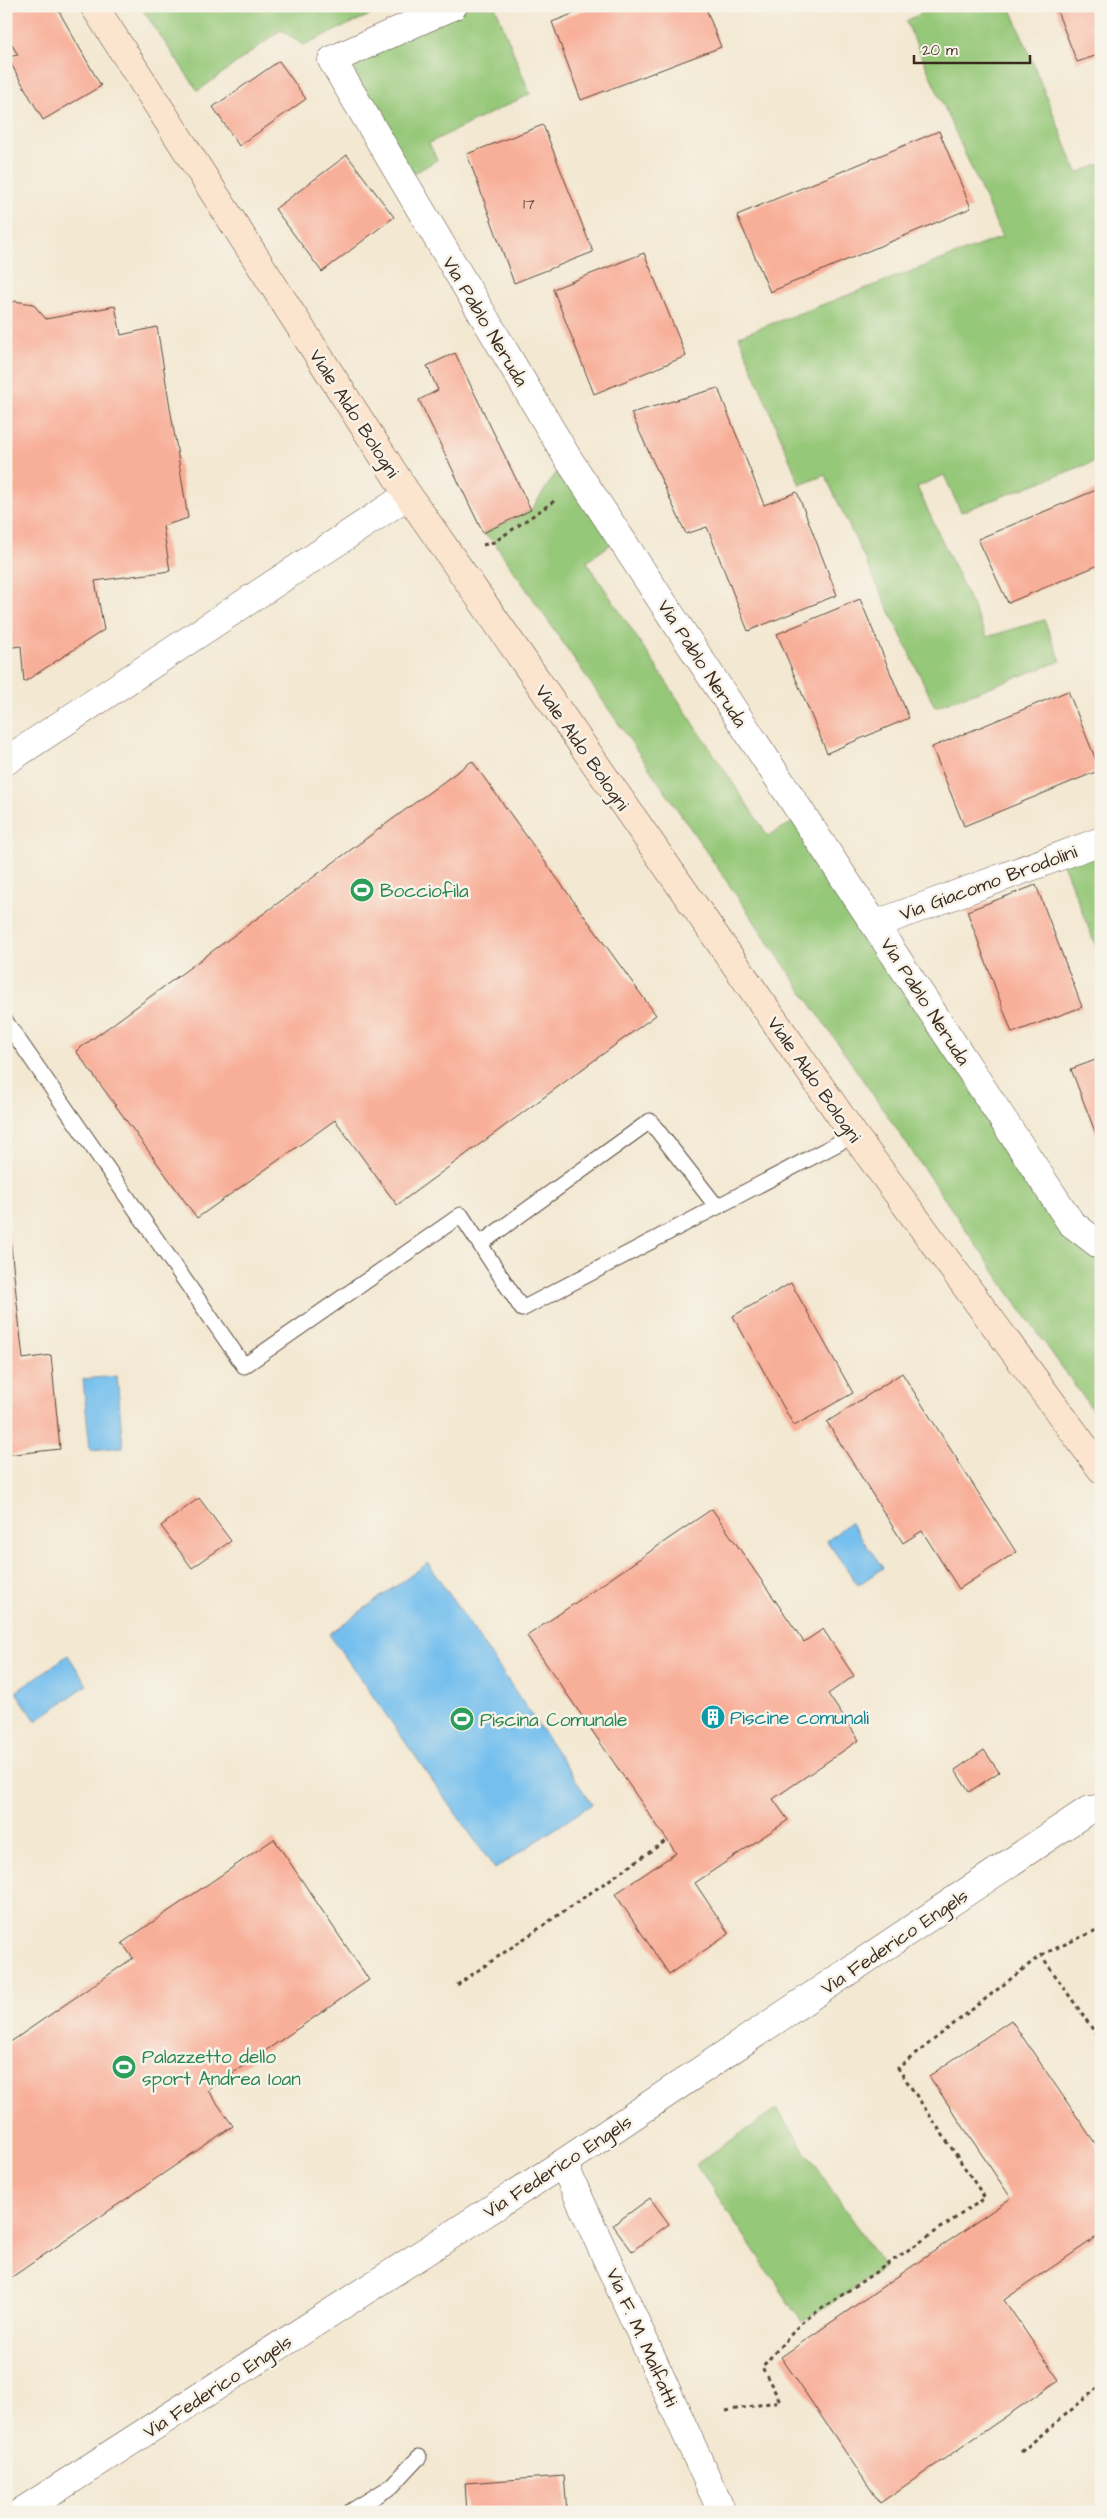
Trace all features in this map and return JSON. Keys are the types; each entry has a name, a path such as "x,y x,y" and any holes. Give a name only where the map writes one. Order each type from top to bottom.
{"main road":[{"name":"Viale Aldo Bologni","path":"94,6 408,496 854,1135 1101,1469"}],"street":[{"name":"Via Pablo Neruda","path":"453,6 332,60 580,477 1071,1223 1101,1246"},
{"path":"6,762 408,496"},
{"name":"Via Giacomo Brodolini","path":"876,924 1101,841"},
{"name":"Via Federico Engels","path":"21,2512 564,2163 1094,1810 1101,1787"},
{"name":"Via F. M. Malfatti","path":"564,2163 722,2512"}],"lane":[{"path":"6,1022 244,1366 461,1215 522,1308 854,1135"},
{"path":"480,1244 650,1120 717,1207"},
{"path":"350,2512 392,2486 419,2457"}],"path":[{"path":"449,555 494,542 549,507 580,477"},
{"path":"456,1985 667,1840"},
{"path":"726,2411 780,2401 762,2367 802,2322 985,2198 898,2068 1041,1955 1101,1928"},
{"path":"1041,1955 1101,2042"},
{"path":"1021,2452 1101,2385"}],"green space":[{"path":"140,6 390,6 303,45 281,30 198,91"},
{"path":"453,6 495,6 530,94 429,143 437,160 403,180 332,60"},
{"path":"936,6 1010,6 1077,173 1101,164 1101,459 961,512 944,475 917,487 987,637 1044,620 1061,661 935,707 825,475 800,485 739,336 1002,237 906,21"},
{"path":"567,457 620,537 587,562 768,836 804,816 1065,1213 1077,1248 1101,1261 1101,1422 1007,1290 494,542 483,533 531,510"},
{"path":"1101,841 1101,959 1060,856"},
{"path":"777,2109 884,2267 802,2322 696,2164"}],"water":[{"path":"117,1376 123,1447 90,1450 83,1379"},
{"path":"850,1522 883,1568 858,1585 827,1541"},
{"name":"Piscina Comunale","path":"428,1563 592,1804 495,1869 329,1634"},
{"path":"68,1655 87,1685 36,1721 16,1692"}],"building":[{"path":"6,6 56,6 101,86 43,120 7,57 18,55 6,35"},
{"path":"593,6 705,6 721,47 581,100 552,22"},
{"path":"1055,6 1101,6 1101,54 1077,62"},
{"path":"279,61 306,99 239,146 213,107"},
{"path":"543,125 593,252 514,283 467,154"},
{"path":"939,131 971,208 770,292 737,215"},
{"path":"347,155 394,217 322,272 275,209"},
{"path":"644,253 686,356 594,394 553,289"},
{"path":"14,301 33,304 46,319 115,306 121,335 157,327 188,518 163,526 170,571 95,581 104,630 24,682 21,646 6,648 6,307"},
{"path":"455,353 531,510 483,533 419,400 438,390 427,366"},
{"path":"718,388 764,505 797,492 837,595 748,631 707,527 686,534 631,413"},
{"path":"1101,488 1101,564 1008,603 978,539"},
{"path":"860,599 909,718 827,753 777,634"},
{"path":"1068,691 1100,770 964,826 932,747"},
{"path":"472,761 656,1015 397,1205 335,1120 197,1218 76,1051"},
{"path":"1036,885 1082,1007 1012,1033 967,911"},
{"path":"1101,1058 1101,1147 1071,1069"},
{"path":"10,1237 23,1359 51,1355 60,1449 6,1455 6,1238"},
{"path":"791,1283 853,1393 794,1426 733,1316"},
{"path":"902,1373 1016,1552 959,1589 922,1531 903,1543 827,1422"},
{"path":"199,1498 231,1541 192,1568 161,1526"},
{"name":"Piscine comunali","path":"712,1509 804,1642 823,1629 854,1676 828,1694 859,1740 773,1799 788,1820 695,1883 729,1934 669,1974 615,1894 676,1853 527,1636"},
{"path":"984,1750 999,1772 969,1792 955,1770"},
{"name":"Palazzetto dello sport Andrea Ioan","path":"274,1839 369,1980 208,2090 233,2126 6,2281 6,2045 133,1958 122,1943"},
{"path":"1011,2020 1101,2152 1101,2234 1004,2300 1059,2380 880,2503 781,2357 1011,2198 929,2076"},
{"path":"650,2198 669,2224 632,2251 613,2225"},
{"path":"564,2476 567,2512 467,2512 465,2483"}],"place":[{"name":"Bocciofila","path":"362,890"},
{"name":"Piscine comunali","path":"713,1717"},
{"name":"Piscina Comunale","path":"462,1719"},
{"name":"Palazzetto dello sport Andrea Ioan","path":"124,2067"}]}
